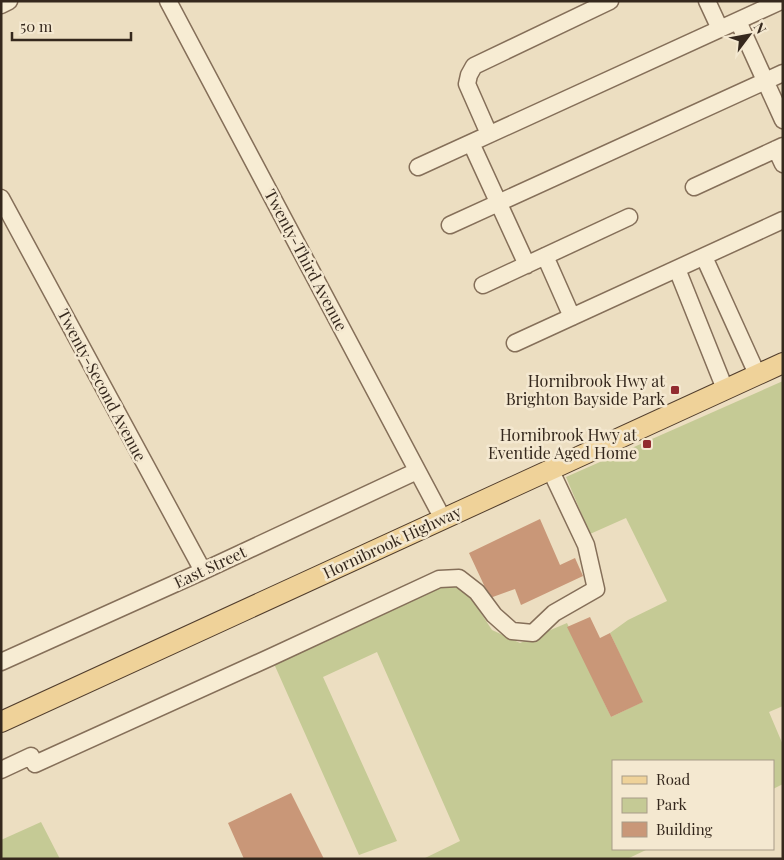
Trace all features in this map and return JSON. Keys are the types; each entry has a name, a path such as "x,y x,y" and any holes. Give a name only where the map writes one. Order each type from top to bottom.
{"main road":[{"name":"Hornibrook Highway","path":"1,722 783,363"}],"street":[{"path":"1,6 9,1"},
{"name":"Twenty-Third Avenue","path":"168,1 443,519"},
{"path":"489,134 467,84 474,66 610,1"},
{"path":"707,1 720,29"},
{"path":"418,167 781,1"},
{"path":"738,21 783,120"},
{"path":"450,225 783,73"},
{"path":"471,143 527,265"},
{"path":"694,187 781,153"},
{"name":"Twenty-Second Avenue","path":"1,198 203,571"},
{"path":"483,285 629,217"},
{"path":"515,343 783,220"},
{"path":"545,256 572,317"},
{"path":"704,257 757,374"},
{"path":"677,269 725,389"},
{"path":"1,770 33,760 266,659 439,579 459,578 477,592 494,615 512,632 533,633 554,613 596,589 586,545 550,469"},
{"name":"East Street","path":"1,662 203,571 417,471"}],"green space":[{"path":"783,381 783,706 769,712 783,745 783,784 774,788 774,760 612,760 612,850 646,850 627,859 423,859 460,841 377,652 323,677 397,841 359,855 271,657 440,583 465,589 492,630 520,643 567,623 611,717 642,702 610,633 628,620 667,601 626,518 590,534 566,477"},
{"path":"41,822 60,859 1,859 1,840"}],"building":[{"path":"540,519 560,565 575,558 583,576 521,605 515,589 490,598 469,553"},
{"path":"590,617 600,638 610,633 643,702 611,717 567,627"},
{"path":"291,793 324,859 244,859 228,823"}],"place":[{"name":"Hornibrook Hwy at Brighton Bayside Park","path":"675,390"},
{"name":"Hornibrook Hwy at Eventide Aged Home","path":"647,444"}]}
